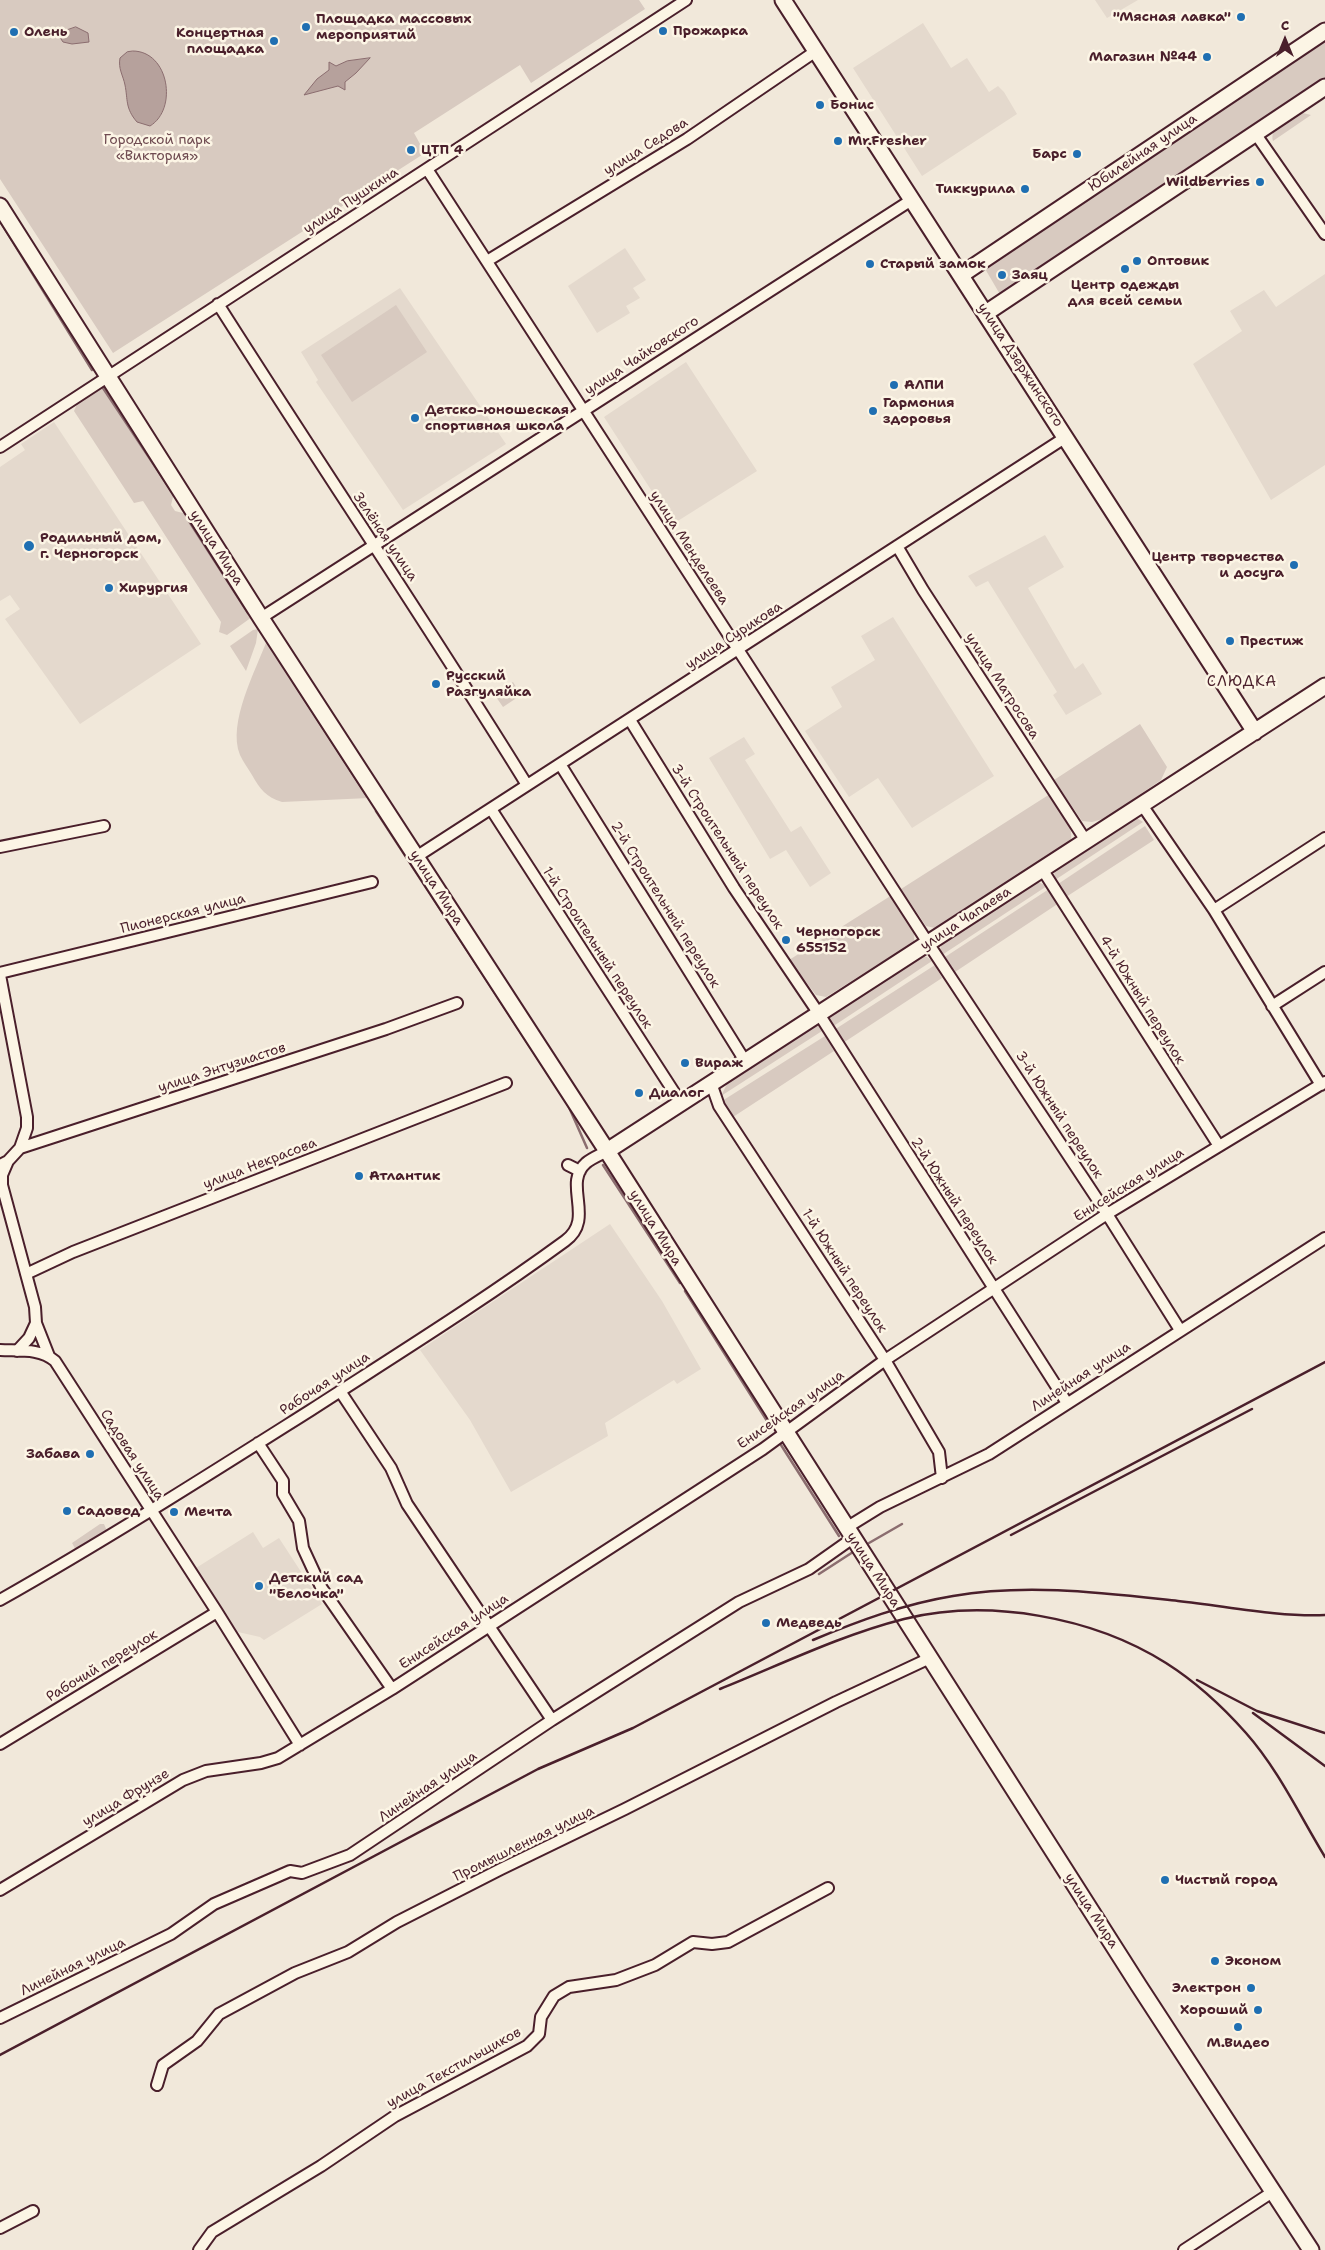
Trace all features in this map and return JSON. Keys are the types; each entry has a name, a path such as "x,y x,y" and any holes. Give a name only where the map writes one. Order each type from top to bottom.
{"main road":[{"name":"улица Дзержинского","path":"783,0 1255,732"},
{"name":"Юбилейная улица","path":"961,275 1325,31"},
{"path":"986,313 1325,86"},
{"name":"улица Мира","path":"0,206 106,377 607,1151 1139,1986 1311,2250"},
{"name":"улица Чапаева","path":"607,1151 1325,686"}],"street":[{"name":"улица Пушкина","path":"0,447 686,0"},
{"name":"улица Седова","path":"487,261 687,139 816,51"},
{"path":"1255,133 1325,234"},
{"name":"улица Менделеева","path":"426,169 928,943"},
{"name":"улица Чайковского","path":"261,618 912,199"},
{"name":"Зелёная улица","path":"218,304 374,546 447,655 527,785"},
{"name":"улица Сурикова","path":"416,857 1066,437"},
{"name":"улица Матросова","path":"897,546 923,590 1086,841"},
{"name":"3-й Строительный переулок","path":"630,720 734,888 819,1014"},
{"name":"2-й Строительный переулок","path":"560,764 745,1061"},
{"name":"Енисейская улица","path":"278,1758 392,1689 763,1449 886,1360 1108,1214 1323,1083 1272,1006 1214,910 1142,805"},
{"name":"1-й Строительный переулок","path":"491,808 681,1103"},
{"path":"0,847 104,826"},
{"path":"1214,910 1325,838"},
{"name":"4-й Южный переулок","path":"1042,869 1218,1146"},
{"name":"Пионерская улица","path":"0,974 372,882"},
{"name":"3-й Южный переулок","path":"928,943 1108,1214 1180,1330"},
{"path":"1272,1006 1325,972"},
{"path":"0,974 4,1020 27,1116 27,1128 20,1148"},
{"name":"улица Энтузиастов","path":"4,1163 20,1148 386,1029 457,1003"},
{"name":"2-й Южный переулок","path":"819,1014 1067,1403"},
{"name":"улица Некрасова","path":"26,1274 73,1252 506,1083"},
{"name":"1-й Южный переулок","path":"712,1083 719,1106 886,1360 939,1452 942,1478"},
{"path":"568,1165 580,1171 587,1162 607,1151"},
{"name":"Садовая улица","path":"4,1163 2,1185 35,1307 36,1323 49,1356 55,1361 150,1507 300,1746"},
{"name":"Рабочая улица","path":"0,1600 340,1391 523,1272 568,1239 580,1222 576,1182 580,1171"},
{"name":"Линейная улица","path":"0,2018 171,1934 214,1904 290,1870 302,1874 350,1855 552,1720 739,1602 809,1569 880,1507 989,1454 1325,1238"},
{"path":"17,1351 29,1338 36,1323"},
{"path":"0,1350 36,1352 49,1356"},
{"path":"340,1391 392,1468 407,1504 552,1720"},
{"path":"258,1443 283,1481 282,1494 299,1521 303,1548 321,1587 392,1689"},
{"name":"Рабочий переулок","path":"0,1744 217,1612"},
{"name":"Промышленная улица","path":"157,2086 163,2065 196,2041 219,2014 295,1973 348,1952 397,1922 492,1873 625,1809 836,1702 930,1658"},
{"name":"улица Фрунзе","path":"0,1890 183,1780 206,1771 261,1763 278,1758"},
{"name":"улица Текстильщиков","path":"198,2250 212,2232 248,2208 321,2166 395,2116 527,2046 539,2034 541,2017 554,1996 569,1987 616,1980 655,1966 693,1942 712,1944 728,1942 828,1888"},
{"path":"1184,2250 1274,2191"},
{"path":"0,2228 33,2211"}],"shaded area":[{"path":"1095,0 1138,0 1107,18"},
{"path":"923,23 951,68 967,58 989,92 998,86 1004,92 1017,114 922,176 853,68"},
{"path":"76,27 88,33 89,42 72,44 63,42 61,39 62,32"},
{"path":"133,51 145,54 155,60 162,70 166,82 164,107 159,118 150,126 137,122 130,112 120,69 120,58 127,52"},
{"path":"370,58 345,82 345,90 338,86 304,95 317,79 329,70 329,62 336,66 347,61"},
{"path":"625,248 646,280 633,288 640,298 626,306 630,313 597,333 568,286"},
{"path":"1325,274 1325,465 1271,500 1193,364 1242,331 1230,311 1264,290 1276,307"},
{"name":"Детско-юношеская спортивная школа","path":"400,288 506,444 403,510 316,382 318,380 301,352"},
{"path":"686,362 757,471 673,524 604,417"},
{"path":"54,422 201,644 80,724 5,619 20,609 10,595 0,601 0,467 25,450 21,444"},
{"path":"1045,535 1064,567 1028,588 1075,669 1083,663 1102,694 1066,715 1053,695 1057,692 988,581 976,587 968,576"},
{"path":"893,617 994,776 912,828 878,778 849,797 805,731 842,707 831,687 875,660 861,636"},
{"path":"744,737 755,754 745,760 791,832 801,826 831,873 810,887 786,850 770,859 709,758"},
{"path":"610,1224 662,1301 701,1369 677,1384 674,1380 605,1423 608,1436 511,1492 470,1420 420,1350"},
{"name":"Детский сад \"Белочка\"","path":"253,1532 263,1548 279,1538 322,1604 264,1640 260,1637 238,1632 196,1568"}],"green space":[{"name":"Городской парк «Виктория»","path":"0,0 639,0 645,9 531,83 520,65 414,133 425,153 113,353 0,179"},
{"path":"1325,39 1325,79 1001,296 984,267"},
{"path":"1299,112 1311,115 1273,141 1274,132 1277,128"},
{"path":"396,305 427,352 352,402 321,355"},
{"path":"104,385 174,493 171,505 175,511 187,514 252,617 227,635 219,632 221,622 143,501 134,503 74,411 78,402"},
{"path":"258,629 256,643 246,671 230,646 253,630"},
{"path":"267,640 369,798 282,802 268,795 255,780 240,755 237,742 237,728 244,697"},
{"path":"513,682 521,695 503,707 494,694"},
{"path":"1140,724 1167,767 1161,780 1106,818 1092,822 1082,821 1054,780"},
{"path":"1050,794 1068,822 1071,841 935,928 926,926 901,889"},
{"path":"1137,818 1143,822 1055,880 1054,870"},
{"path":"1145,826 1154,840 1066,897 1058,884"},
{"path":"1036,881 1047,886 942,955 940,949 943,942"},
{"path":"1049,889 1059,903 955,972 945,957"},
{"path":"892,895 911,923 914,942 826,997 816,995 789,960"},
{"path":"921,956 927,957 932,961 832,1027 828,1020 828,1015"},
{"path":"935,965 942,978 843,1043 834,1030"},
{"path":"812,1026 819,1026 822,1031 721,1096 730,1078"},
{"path":"825,1036 834,1051 733,1117 722,1101"},
{"path":"100,1524 104,1524 107,1531 76,1550 72,1543"}],"waterway":[{"path":"0,221 92,370"},
{"path":"103,388 172,492"},
{"path":"187,518 248,613"},
{"path":"294,683 367,796"},
{"path":"376,811 568,1105 587,1148"},
{"path":"603,1165 680,1283"},
{"path":"685,1291 769,1424"},
{"path":"781,1445 839,1536"},
{"path":"869,1543 902,1524"},
{"path":"819,1574 853,1552"}],"railway":[{"path":"0,2055 538,1769 633,1728 1325,1362"},
{"path":"1011,1535 1252,1409"},
{"path":"813,1640 899,1608 953,1596 1009,1590 1094,1592 1270,1613 1325,1615"},
{"path":"720,1689 857,1633 904,1619 937,1613 971,1611 1040,1616 1073,1623 1137,1647 1166,1663 1188,1678 1218,1704 1258,1747 1288,1793 1325,1857"},
{"path":"1197,1680 1257,1711 1325,1733"},
{"path":"1253,1713 1325,1766"}],"place":[{"name":"\"Мясная лавка\"","path":"1241,17"},
{"name":"Площадка массовых мероприятий","path":"306,27"},
{"name":"Прожарка","path":"663,31"},
{"name":"Олень","path":"14,32"},
{"name":"Концертная площадка","path":"274,41"},
{"name":"Магазин №44","path":"1207,57"},
{"name":"Бонис","path":"820,105"},
{"name":"Mr.Fresher","path":"838,141"},
{"name":"ЦТП 4","path":"411,150"},
{"name":"Барс","path":"1077,154"},
{"name":"Wildberries","path":"1260,182"},
{"name":"Тиккурила","path":"1025,189"},
{"name":"Оптовик","path":"1137,261"},
{"name":"Старый замок","path":"870,264"},
{"name":"Центр одежды для всей семьи","path":"1125,269"},
{"name":"Заяц","path":"1002,275"},
{"name":"АЛПИ","path":"894,385"},
{"name":"Гармония здоровья","path":"873,411"},
{"name":"Детско-юношеская спортивная школа","path":"415,418"},
{"name":"Родильный дом, г. Черногорск","path":"29,546"},
{"name":"Центр творчества и досуга","path":"1294,565"},
{"name":"Хирургия","path":"109,588"},
{"name":"Престиж","path":"1230,641"},
{"name":"Русский Разгуляйка","path":"436,684"},
{"name":"Черногорск 655152","path":"786,940"},
{"name":"Вираж","path":"685,1063"},
{"name":"Диалог","path":"639,1093"},
{"name":"Атлантик","path":"359,1176"},
{"name":"Забава","path":"90,1454"},
{"name":"Садовод","path":"67,1511"},
{"name":"Мечта","path":"174,1512"},
{"name":"Детский сад \"Белочка\"","path":"259,1586"},
{"name":"Медведь","path":"766,1623"},
{"name":"Чистый город","path":"1165,1880"},
{"name":"Эконом","path":"1215,1961"},
{"name":"Электрон","path":"1251,1988"},
{"name":"Хороший","path":"1258,2010"},
{"name":"М.Видео","path":"1238,2027"}],"district":[{"name":"СЛЮДКА","path":"1242,682"}]}
